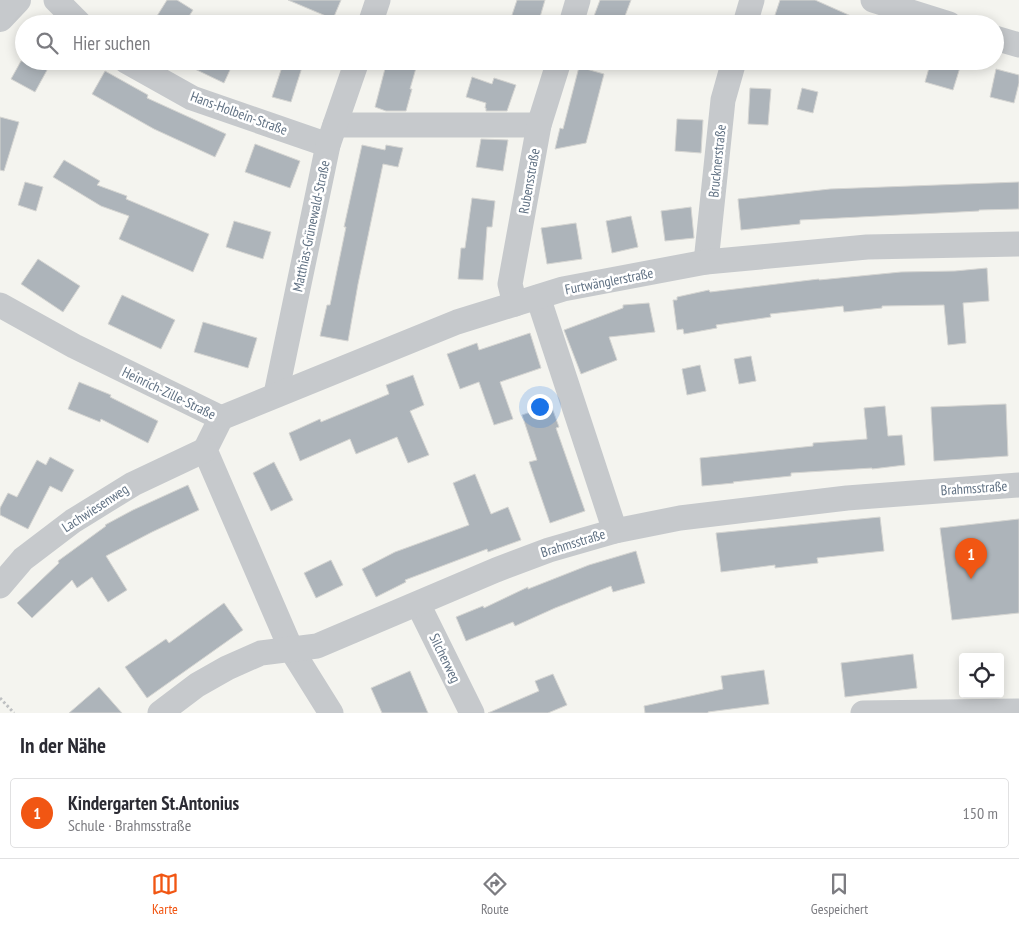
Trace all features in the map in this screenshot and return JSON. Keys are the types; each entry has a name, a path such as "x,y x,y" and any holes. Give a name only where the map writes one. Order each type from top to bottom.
{"street":[{"path":"0,18 17,0"},
{"path":"56,0 71,15"},
{"path":"373,15 378,0"},
{"path":"574,15 578,0"},
{"path":"748,15 752,0"},
{"path":"873,0 920,15"},
{"path":"1004,41 1019,45"},
{"name":"Hans-Holbein-Straße","path":"142,70 192,98 332,135 539,125"},
{"name":"Matthias-Grünewald-Straße","path":"276,394 332,135 354,70"},
{"name":"Rubensstraße","path":"556,70 539,125 510,284 526,300 615,531"},
{"name":"Brucknerstraße","path":"706,262 723,100 731,70"},
{"name":"Furtwänglerstraße","path":"221,418 276,394 457,322 563,289 706,262 868,247 1019,244"},
{"name":"Heinrich-Zille-Straße","path":"0,305 74,346 221,418 205,450"},
{"path":"205,450 291,649 331,713"},
{"name":"Lachwiesenweg","path":"0,586 23,559 73,521 133,484 205,450"},
{"name":"Brahmsstraße","path":"160,713 198,685 227,668 261,653 317,646 496,570 549,550 615,531 680,518 847,498 1019,485"},
{"name":"Silcherweg","path":"418,604 472,713"},
{"path":"863,713 1019,711"}],"path":[{"path":"0,698 14,713"}],"building":[{"path":"167,0 177,0 193,10 190,15 158,15"},
{"path":"288,0 341,0 335,15 324,15"},
{"path":"517,0 545,0 541,15 512,15"},
{"path":"600,0 631,0 625,15 594,15"},
{"path":"780,0 815,0 849,15 775,15"},
{"path":"16,70 47,70 35,92 11,79"},
{"path":"197,70 230,70 224,83"},
{"path":"281,70 301,70 291,102 272,97"},
{"path":"385,70 415,70 406,111 386,111 375,107"},
{"path":"578,70 590,70 604,74 586,143 555,149 560,128 563,129"},
{"path":"928,70 959,70 953,90 925,82"},
{"path":"996,70 1019,75 1014,103 990,97"},
{"path":"105,71 148,95 147,98 226,134 215,157 154,129 92,94"},
{"path":"472,77 492,84 494,78 516,85 507,111 486,111 486,103 466,97"},
{"path":"750,88 771,89 768,125 748,124"},
{"path":"802,88 818,92 813,113 797,109"},
{"path":"0,117 19,122 4,171 0,170"},
{"path":"677,119 703,120 701,153 675,151"},
{"path":"481,139 508,140 503,171 476,167"},
{"path":"255,144 300,161 290,188 245,172"},
{"path":"362,145 385,150 386,145 403,148 398,167 383,164 348,341 320,336 327,305 330,305 346,227 344,227"},
{"path":"64,160 100,181 97,185 127,196 126,199 209,234 193,272 119,239 129,216 101,206 53,177"},
{"path":"25,182 43,187 36,211 18,205"},
{"path":"1019,182 1019,209 800,220 800,224 741,230 738,199 830,189"},
{"path":"472,198 495,201 492,227 487,227 483,280 458,279 461,248 465,248"},
{"path":"691,207 694,238 665,241 661,211"},
{"path":"631,216 638,247 612,253 606,221"},
{"path":"234,221 271,232 263,259 226,247"},
{"path":"576,223 582,259 547,264 541,228"},
{"path":"38,259 80,286 63,312 21,284"},
{"path":"987,268 989,301 963,303 966,343 948,345 944,305 882,306 882,308 844,312 843,306 770,314 771,317 716,325 717,328 684,334 683,329 677,330 673,300 677,300 677,297 709,290 710,292 819,279 901,272 955,271"},
{"path":"122,295 175,320 161,349 108,324"},
{"path":"649,303 655,332 609,337 617,360 581,374 564,330 623,308 623,305"},
{"path":"203,322 257,338 248,368 194,352"},
{"path":"530,333 541,368 500,382 513,419 494,425 479,382 460,389 447,354 477,343 479,350"},
{"path":"751,356 756,381 739,384 734,359"},
{"path":"700,365 706,391 687,395 682,369"},
{"path":"413,375 424,405 410,411 429,455 408,463 397,437 356,454 350,439 300,461 289,433 320,419 321,422 389,394 386,385"},
{"path":"79,382 111,395 110,397 158,421 148,443 101,419 100,422 68,409"},
{"path":"1006,404 1008,456 934,461 931,407"},
{"path":"551,405 559,427 556,428 585,511 550,523 529,462 537,460 522,415"},
{"path":"885,406 888,436 902,435 905,465 872,469 791,473 791,476 702,486 700,458 813,446 813,443 867,439 864,408"},
{"path":"50,457 74,470 62,492 50,486 28,529 0,515 0,508 8,493 17,497 37,460 46,465"},
{"path":"274,462 293,500 271,511 253,473"},
{"path":"475,474 491,514 508,507 521,540 488,552 487,549 405,580 406,582 376,597 362,569 395,552 469,525 453,483"},
{"path":"188,485 199,510 106,556 127,590 108,602 92,577 77,588 72,580 32,618 17,603 59,563 58,561 105,525"},
{"path":"880,517 884,551 817,558 818,563 775,568 775,565 721,572 716,533"},
{"path":"1019,519 1019,613 952,620 940,528"},
{"path":"636,551 645,583 613,592 611,586 515,626 513,622 466,641 456,617 483,606 484,608 528,587 528,589 589,565"},
{"path":"331,560 343,585 316,598 304,573"},
{"path":"224,603 243,630 147,698 125,667 166,639 169,643"},
{"path":"913,654 917,688 845,697 841,663"},
{"path":"764,670 769,704 708,713 645,713 644,706 723,689 721,676"},
{"path":"410,671 428,713 382,713 371,688"},
{"path":"553,674 567,705 548,713 488,713 539,691 535,681"},
{"path":"99,687 122,713 69,713"}],"place":[{"name":"Kindergarten St.Antonius","path":"971,579"}]}
